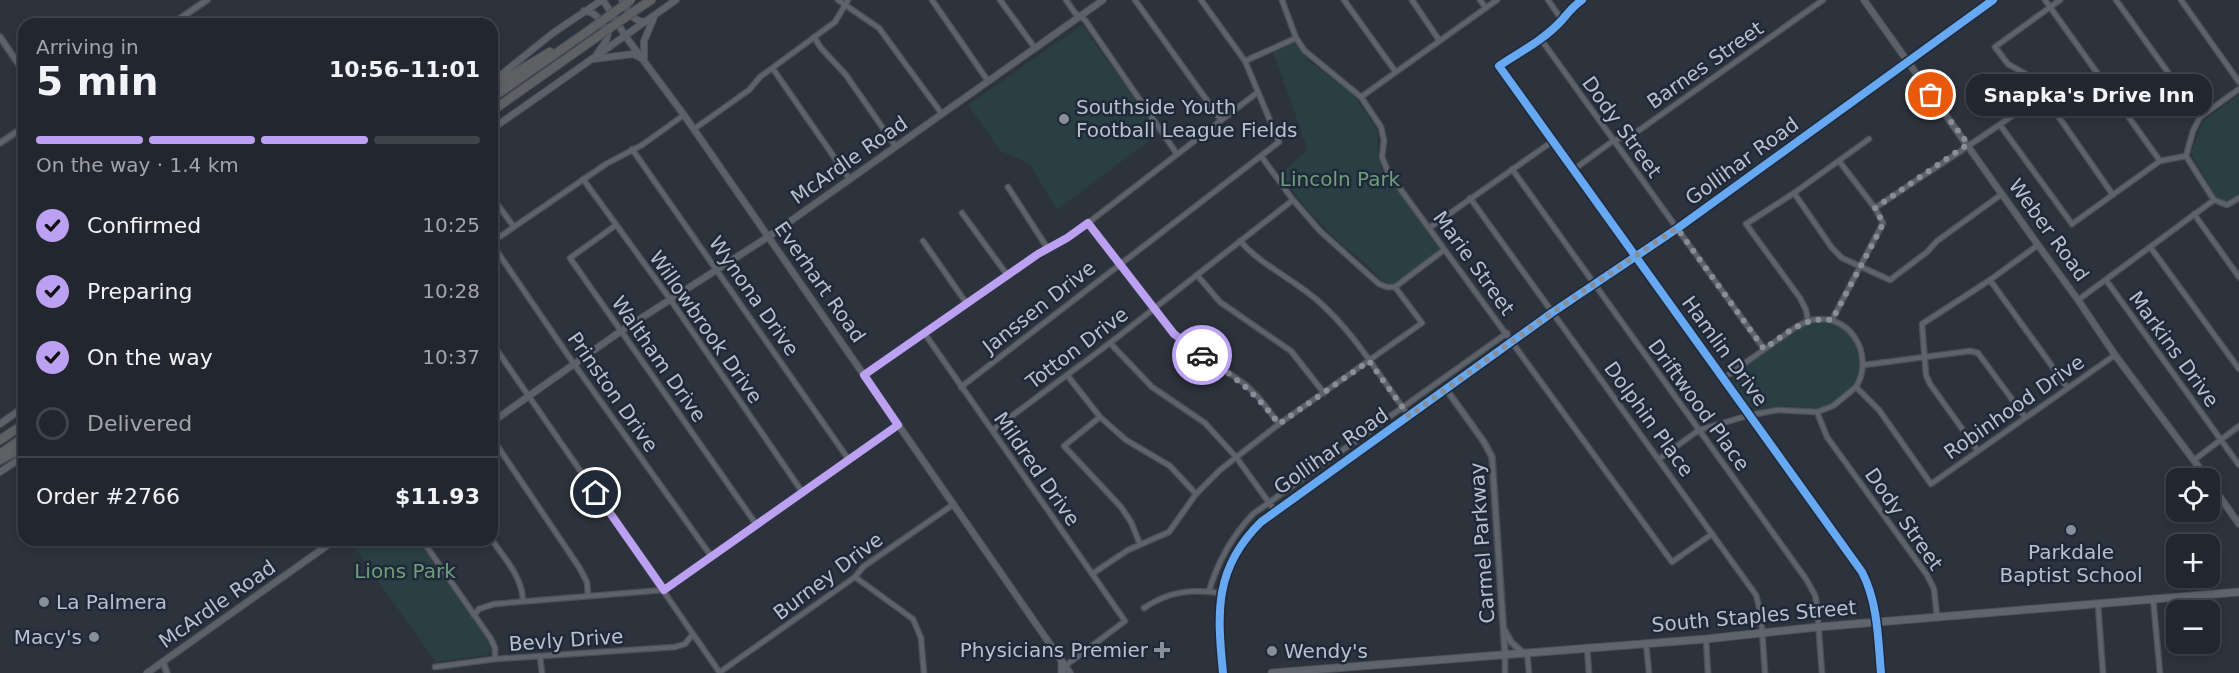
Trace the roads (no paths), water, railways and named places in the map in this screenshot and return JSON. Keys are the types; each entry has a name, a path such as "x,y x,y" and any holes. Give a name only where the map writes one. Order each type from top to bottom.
{"highway":[{"path":"498,94 631,0"},
{"path":"498,107 651,0"},
{"path":"498,83 524,66 587,32"},
{"path":"498,111 560,63"},
{"path":"0,440 18,428"},
{"path":"0,454 18,441"},
{"path":"0,460 18,450"}],"main road":[{"path":"498,77 583,11 602,0"},
{"name":"Everhart Road","path":"602,0 954,504 1063,667 1070,673"},
{"path":"622,0 633,18 646,22"},
{"path":"498,125 676,0"},
{"name":"McArdle Road","path":"498,418 621,331 768,237 1103,0"},
{"name":"Weber Road","path":"1864,0 2079,300 2115,355 2200,468"},
{"name":"Gollihar Road","path":"1223,673 1219,619 1221,593 1228,569 1237,551 1252,531 1275,511 1553,312 1677,228 1993,0"},
{"path":"583,11 590,11 596,15 608,34 594,59"},
{"path":"594,59 633,54 644,60 644,42 655,15"},
{"path":"0,424 18,411"},
{"path":"0,472 18,460"},
{"path":"2220,497 2239,524"},
{"name":"McArdle Road","path":"147,673 327,546"},
{"name":"South Staples Street","path":"1272,673 1330,671 1505,653 1706,639 1876,621 2239,592"}],"street":[{"path":"181,18 207,0"},
{"path":"838,0 848,3 879,28 942,114"},
{"path":"932,0 988,81"},
{"path":"1000,0 1035,48"},
{"path":"1066,0 1085,20 1177,154"},
{"path":"1135,0 1221,120"},
{"path":"864,375 1088,223 1258,92 1245,61 1201,0"},
{"name":"Marie Street","path":"1282,0 1296,38 1305,51 1361,97 1381,127 1384,141 1382,157 1388,172 1672,562 1712,534"},
{"path":"1344,0 1395,71"},
{"path":"1412,0 1439,40"},
{"path":"1480,0 1486,8"},
{"path":"1361,97 1497,0"},
{"path":"1548,0 1562,20"},
{"path":"1540,39 1562,20 1568,9 1582,0"},
{"name":"Barnes Street","path":"1574,170 1613,141 1638,131 1822,0"},
{"path":"2045,0 2160,162"},
{"path":"2060,0 1995,46 2008,64 2031,77 2044,93 2114,195"},
{"path":"2116,0 2200,117"},
{"path":"2181,0 2239,82"},
{"path":"694,129 749,90 760,77 835,22 848,3"},
{"path":"814,37 846,75 896,147"},
{"path":"0,38 18,64"},
{"path":"1245,61 1296,38"},
{"name":"Dody Street","path":"1540,39 1764,349"},
{"name":"Hamlin Drive","path":"1540,39 1499,66 1862,572 1869,586 1876,621 1881,673"},
{"path":"773,69 850,180"},
{"path":"2239,89 2200,117 2193,131 2186,156 2214,200 2227,205 2239,198"},
{"name":"Janssen Drive","path":"961,387 1279,142 1258,92"},
{"path":"1875,208 2044,93"},
{"path":"498,239 606,164 642,145 684,116"},
{"path":"2000,125 2072,224 2160,162 2186,156"},
{"path":"0,144 18,131"},
{"path":"1808,321 1800,298 1746,224 1869,139"},
{"path":"1429,228 1553,141"},
{"name":"Wynona Drive","path":"632,149 849,460"},
{"path":"1261,156 1293,200 1320,231 1379,284 1395,287 1444,250"},
{"path":"1832,320 1883,223 1875,208 1839,161"},
{"name":"Driftwood Place","path":"1512,169 1806,579 1815,595 1822,673"},
{"name":"Willowbrook Drive","path":"584,179 803,493"},
{"path":"1008,188 1048,249"},
{"path":"1794,193 1832,248 1842,258 1890,280 1928,252 1937,241 2002,194"},
{"name":"Dolphin Place","path":"1470,198 1756,595 1761,615 1766,673"},
{"name":"Totton Drive","path":"993,430 1110,343 1293,200"},
{"path":"2079,300 2214,200"},
{"path":"498,205 514,227"},
{"path":"962,213 1008,276"},
{"path":"2194,214 2239,277"},
{"path":"1088,223 1174,334 1246,386 1260,399 1279,424"},
{"name":"Waltham Drive","path":"616,225 570,258 756,524"},
{"path":"923,241 968,304"},
{"path":"1240,241 1253,256 1316,299 1342,324 1409,416"},
{"path":"1978,451 1926,375 1922,324 1990,280 2038,245"},
{"path":"2151,248 2239,369"},
{"name":"Prinston Drive","path":"498,252 574,364 711,556"},
{"path":"1197,275 1220,302 1291,351 1324,393"},
{"path":"1990,280 2067,387"},
{"name":"Markins Drive","path":"2106,280 2239,465"},
{"path":"1092,574 1119,555 1169,531 1196,494 1236,457 1422,323 1395,287"},
{"path":"1659,459 1699,430 1750,415 1778,410 1817,412 1833,406 1856,387 1864,365 1863,354 1855,338 1841,324 1818,318 1796,327 1724,378"},
{"path":"1209,591 1218,563 1231,540 1253,514 1506,333"},
{"name":"Mildred Drive","path":"925,334 1125,621 1063,667"},
{"path":"1110,343 1152,387 1204,423 1236,457 1275,511"},
{"path":"1864,365 1970,351 1978,353 2025,417"},
{"path":"498,352 720,672"},
{"path":"1477,354 1484,363"},
{"name":"Robinhood Drive","path":"1856,387 1879,410 1932,484 2115,355"},
{"path":"1067,375 1100,417 1126,440 1170,466 1196,494"},
{"path":"1431,386 1437,396"},
{"name":"Carmel Parkway","path":"1446,389 1485,442 1492,457 1505,673"},
{"name":"Dody Street","path":"1817,412 1827,437 1927,575 1934,589 1937,617"},
{"path":"1100,417 1064,446 1121,507 1131,522 1140,544"},
{"path":"474,615 479,609 494,604 523,600 664,590 898,425"},
{"path":"2194,460 2239,426"},
{"path":"498,447 579,567 587,582 588,595"},
{"path":"1344,448 1351,457"},
{"name":"Burney Drive","path":"720,672 855,577 862,567 954,504"},
{"path":"426,546 491,639 495,648 495,659"},
{"path":"496,546 518,578 523,589 523,600"},
{"path":"855,577 913,619 921,638 924,673"},
{"path":"1144,608 1158,599 1179,592 1221,593"},
{"path":"2153,598 2160,673"},
{"path":"2098,604 2103,673"},
{"path":"1504,629 1511,642 1525,652 1529,673"},
{"name":"Bevly Drive","path":"435,667 495,659 675,647 685,644 693,634"},
{"path":"1706,639 1708,673"},
{"path":"1646,642 1649,673"},
{"path":"1587,647 1589,673"},
{"path":"540,657 542,673"},
{"path":"163,662 167,673"}],"place":[{"name":"Snapka's Drive Inn","path":"1931,95"},
{"name":"Southside Youth Football League Fields","path":"1064,119"},
{"name":"Parkdale Baptist School","path":"2071,530"},
{"name":"La Palmera","path":"44,602"},
{"name":"Macy's","path":"94,637"},
{"name":"Physicians Premier","path":"1162,650"},
{"name":"Wendy's","path":"1272,651"}],"park label":[{"name":"Lincoln Park","path":"1340,179"},
{"name":"Lions Park","path":"405,571"}]}
